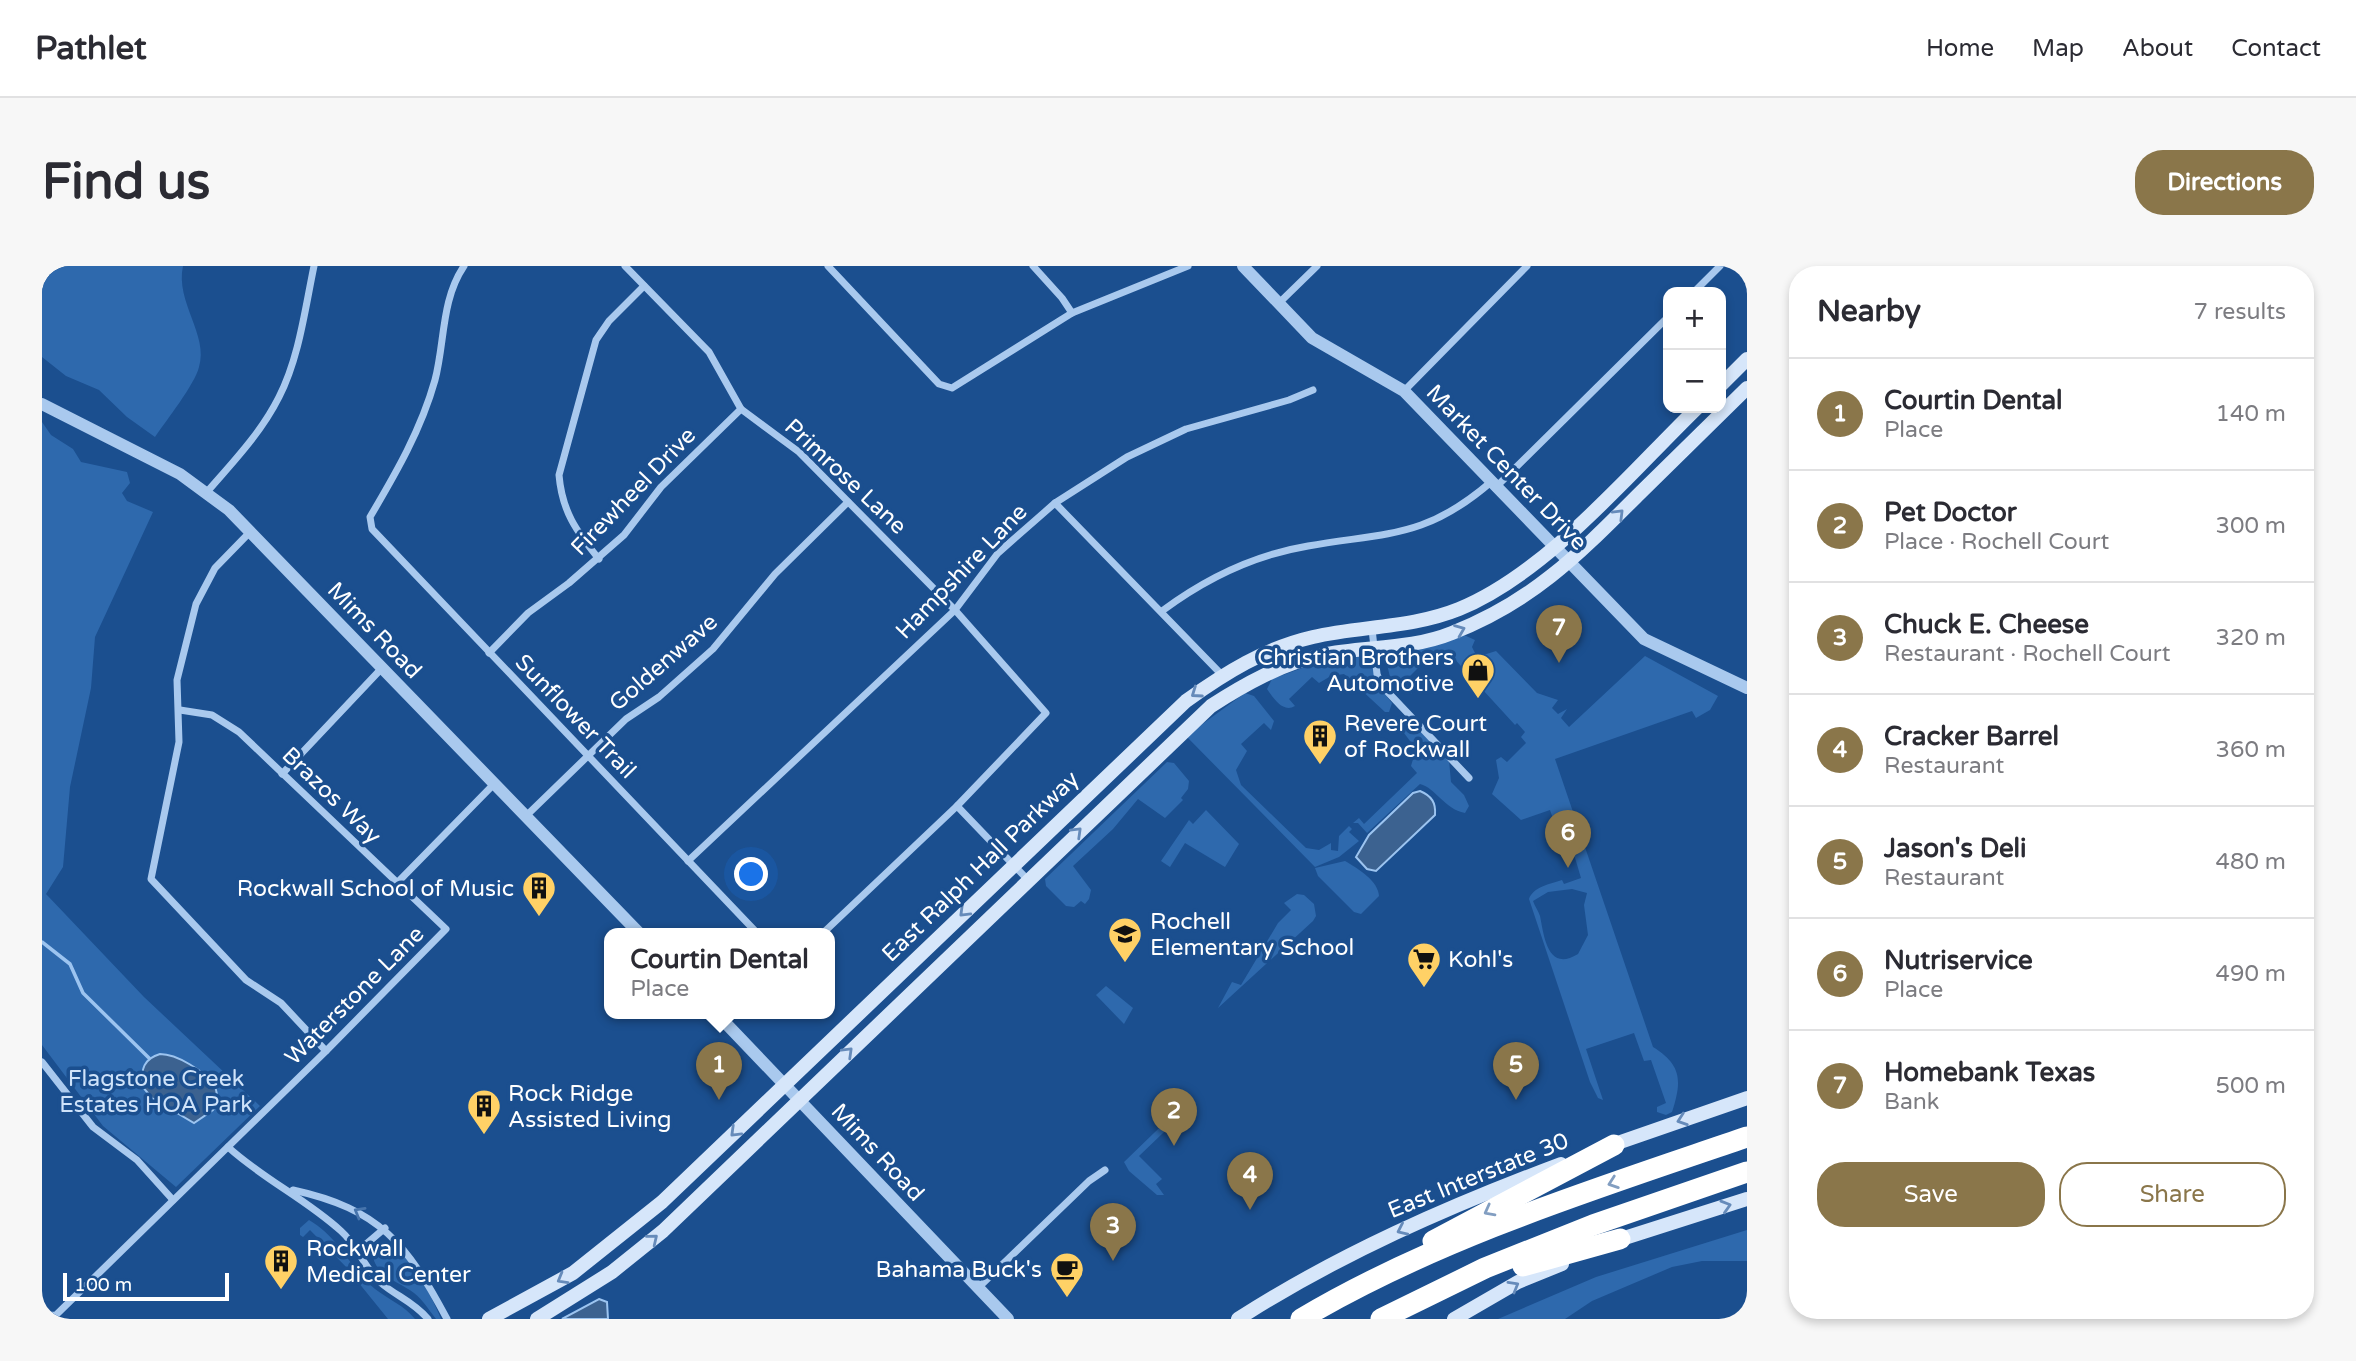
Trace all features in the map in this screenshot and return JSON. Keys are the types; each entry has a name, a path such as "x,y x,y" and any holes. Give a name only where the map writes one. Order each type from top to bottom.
{"highway":[{"path":"1301,1319 1392,1272 1478,1235 1582,1194 1747,1137"},
{"path":"1295,1319 1326,1298 1614,1144"},
{"path":"1381,1319 1485,1268 1593,1225 1747,1172"},
{"path":"1407,1319 1462,1289 1519,1267 1620,1239"}],"main road":[{"path":"1726,380 1747,359"},
{"name":"East Ralph Hall Parkway","path":"537,1319 612,1272 663,1231 1211,706 1281,667 1320,656 1433,639 1483,620 1544,584 1747,388"},
{"name":"East Ralph Hall Parkway","path":"489,1319 573,1273 662,1202 1186,701 1222,675 1252,658 1293,643 1427,619 1458,610 1511,582 1555,546 1692,413"},
{"name":"East Interstate 30","path":"1238,1319 1335,1263 1484,1193 1747,1098"},
{"path":"1454,1319 1518,1282 1620,1239 1747,1199"}],"street":[{"path":"207,492 258,431 280,396 302,325 314,266"},
{"name":"Sunflower Trail","path":"464,266 449,296 438,366 425,411 405,457 370,522 381,539 752,928"},
{"name":"Primrose Lane","path":"625,266 709,352 741,409 799,452 955,610 1046,713 957,806"},
{"path":"828,266 939,384 952,388 1072,313 1188,266"},
{"path":"1033,266 1072,313"},
{"name":"Market Center Drive","path":"1243,266 1312,338 1404,391 1644,639 1747,688"},
{"path":"1278,304 1317,266"},
{"path":"1404,391 1527,266"},
{"path":"1699,287 1720,266"},
{"path":"598,559 568,518 561,497 559,475 596,340 609,321 644,286"},
{"path":"1162,611 1227,570 1306,546 1399,533 1429,524 1471,500 1493,485 1663,322"},
{"name":"Hampshire Lane","path":"688,861 955,610 998,553 1055,503 1127,457 1186,429 1289,400 1313,390"},
{"name":"Mims Road","path":"48,408 180,474 207,492 252,531 634,928"},
{"name":"Firewheel Drive","path":"489,653 528,613 598,559 632,526 661,487 741,409"},
{"name":"Goldenwave","path":"526,816 625,719 659,696 713,649 775,574 849,502"},
{"path":"1055,503 1222,675"},
{"path":"252,531 215,568 196,604 177,680 179,742 151,879 246,980 281,1003 327,1051"},
{"path":"1372,629 1377,674 1382,686 1468,778"},
{"path":"282,774 382,668"},
{"name":"Brazos Way","path":"180,710 212,715 239,732 446,929"},
{"path":"396,884 494,784"},
{"path":"828,928 957,806 1028,880"},
{"name":"Waterstone Lane","path":"44,1317 56,1315 327,1051 446,929"},
{"name":"Mims Road","path":"722,1019 1008,1319"},
{"path":"42,1062 93,1127 138,1160 173,1200"},
{"path":"228,1147 256,1172 289,1189 344,1233 382,1284 413,1303 428,1319"},
{"path":"978,1288 1090,1181 1105,1170"},
{"path":"289,1189 324,1197 354,1208 385,1228 425,1278 447,1319"},
{"path":"358,1251 385,1228"}],"green space":[{"path":"42,266 183,266 184,292 200,343 201,355 199,367 186,392 155,437 127,417 99,390 66,376 42,357"},
{"name":"Flagstone Creek Estates HOA Park","path":"42,422 51,435 73,449 81,462 127,472 130,483 122,493 127,501 153,512 95,637 91,688 70,787 63,867 46,894 144,997 260,1106 176,1187 103,1126 42,1045"},
{"path":"1464,635 1475,640 1472,647 1477,657 1496,651 1537,693 1558,700 1552,708 1558,714 1567,709 1561,718 1569,727 1645,656 1718,696 1710,710 1696,718 1692,711 1555,759 1653,1047 1670,1060 1677,1075 1677,1091 1672,1112 1666,1115 1657,1112 1657,1107 1666,1103 1651,1060 1644,1061 1634,1033 1586,1049 1603,1100 1598,1098 1590,1082 1529,899 1542,886 1562,880 1564,884 1581,878 1573,851 1565,853 1550,810 1521,820 1492,794 1499,778 1496,760 1501,757 1507,762 1526,743 1521,737 1525,732 1517,723 1515,725 1450,654 1444,659 1433,653 1405,681 1413,692 1404,693 1390,677 1386,660 1393,653","holes":["1572,889 1587,893 1584,905 1588,935 1578,954 1568,959 1560,959 1549,949 1533,901 1548,892"]},
{"path":"1364,656 1371,661 1379,687 1392,703 1389,712 1385,712 1344,674 1331,676 1319,683 1312,677 1289,699 1295,706 1291,708 1279,704 1267,689 1272,679 1316,663"},
{"path":"1245,693 1254,696 1274,721 1271,730 1264,723 1241,744 1247,751 1236,770 1241,785 1306,848 1319,850 1331,843 1331,850 1338,851 1339,836 1349,826 1352,829 1349,832 1359,841 1339,857 1315,867 1186,736"},
{"path":"1400,719 1410,721 1449,760 1451,782 1464,795 1469,806 1465,813 1458,811 1420,784 1367,833 1358,823 1353,823 1359,818 1364,824 1417,773 1411,766 1416,749 1398,725"},
{"path":"1167,762 1174,763 1189,781 1188,789 1181,798 1183,800 1165,818 1138,799 1113,829 1073,866 1091,890 1085,904 1081,901 1074,907 1066,906 1046,886 1045,879"},
{"path":"1206,810 1239,844 1225,867 1185,843 1170,867 1161,861 1189,820 1193,824"},
{"path":"1345,861 1367,876 1378,891 1379,896 1361,914 1354,912 1318,876 1315,868"},
{"path":"1297,894 1304,895 1314,904 1316,916 1313,921 1218,1008 1232,982 1241,985 1278,923 1291,910 1284,903"},
{"path":"1106,986 1133,1008 1124,1024 1096,995"},
{"path":"1191,1102 1195,1105 1191,1109 1187,1105 1183,1108 1186,1111 1139,1156 1162,1179 1156,1184 1164,1195 1157,1195 1129,1171 1124,1162 1185,1103"},
{"path":"309,1220 329,1236 366,1281 415,1319 388,1319 354,1277 346,1282 342,1276 349,1270 310,1230 303,1237 300,1235 300,1228"},
{"path":"1747,1230 1747,1261 1702,1261 1672,1267 1592,1301 1565,1319 1498,1319 1596,1277"},
{"path":"383,1242 392,1245 409,1262 425,1286 441,1319 436,1319 417,1296 377,1267 373,1252"}],"shaded area":[{"path":"1420,791 1432,800 1435,815 1376,871 1367,869 1356,857 1369,835 1413,793"},
{"path":"160,1054 182,1060 210,1080 216,1089 218,1102 213,1110 194,1123 152,1098 141,1085 142,1074 144,1065"},
{"path":"599,1299 607,1302 608,1319 562,1319"}],"waterway":[{"path":"42,942 70,964 83,993 149,1058"}],"place":[{"name":"Homebank Texas","path":"1559,663"},
{"name":"Christian Brothers Automotive","path":"1478,700"},
{"name":"Revere Court of Rockwall","path":"1320,766"},
{"name":"Nutriservice","path":"1568,868"},
{"name":"Rockwall School of Music","path":"539,918"},
{"name":"Rochell Elementary School","path":"1125,964"},
{"name":"Kohl's","path":"1424,989"},
{"name":"Courtin Dental","path":"719,1100"},
{"name":"Jason's Deli","path":"1516,1100"},
{"name":"Rock Ridge Assisted Living","path":"484,1136"},
{"name":"Pet Doctor","path":"1174,1146"},
{"name":"Cracker Barrel","path":"1250,1210"},
{"name":"Chuck E. Cheese","path":"1113,1261"},
{"name":"Rockwall Medical Center","path":"281,1291"},
{"name":"Bahama Buck's","path":"1067,1299"}]}
